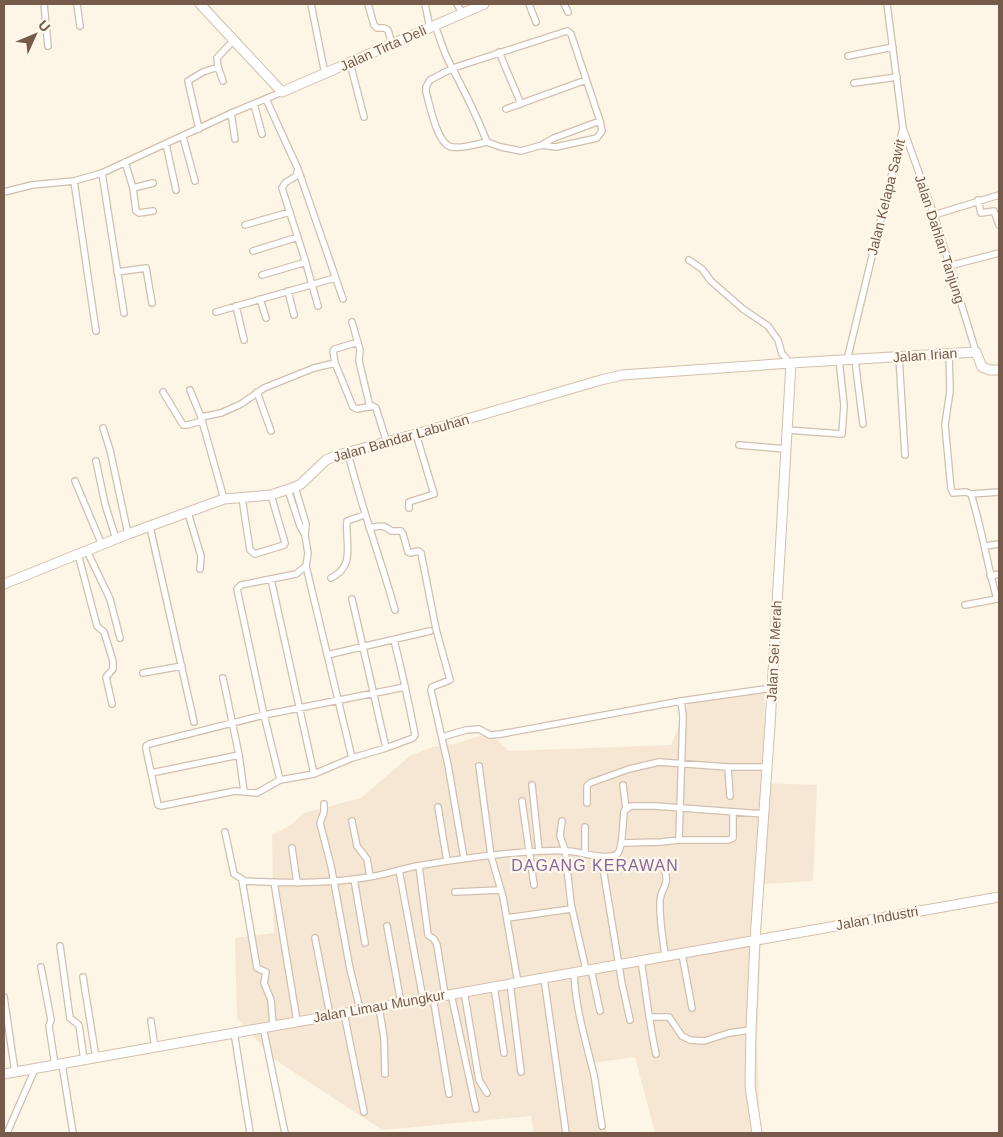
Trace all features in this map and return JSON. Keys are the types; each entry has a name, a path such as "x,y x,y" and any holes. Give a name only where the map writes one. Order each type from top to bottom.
{"street":[{"path":"44,4 48,46"},
{"path":"77,4 80,26"},
{"path":"4,192 32,185 74,181 102,173 183,137 231,113 282,92 233,42 201,4"},
{"path":"311,4 325,74"},
{"path":"368,4 374,25 377,28 388,30 392,44"},
{"path":"425,4 432,27 466,93 487,142"},
{"path":"457,4 462,13"},
{"name":"Jalan Tirta Deli","path":"282,92 484,4"},
{"path":"529,4 536,22"},
{"path":"564,4 568,12"},
{"name":"Jalan Kelapa Sawit","path":"847,360 903,128 887,4"},
{"path":"542,145 556,147 596,138 601,133 600,121 571,34 568,32 452,68 434,76 426,87 441,138 447,146 451,147 460,148 487,142 521,151 542,145 554,138 600,121"},
{"path":"223,81 217,58 233,42"},
{"path":"848,56 894,47"},
{"path":"499,52 520,104"},
{"path":"350,63 364,118"},
{"path":"199,129 188,81 203,72 218,67"},
{"path":"854,83 897,77"},
{"path":"506,109 586,80"},
{"path":"266,99 299,172 343,300"},
{"path":"254,104 262,134"},
{"path":"231,113 235,139"},
{"name":"Jalan Dahlan Tanjung","path":"903,128 934,215 976,352"},
{"path":"183,137 195,181"},
{"path":"166,144 176,190"},
{"path":"125,162 136,211 138,213 153,211"},
{"path":"299,172 282,185 318,306"},
{"path":"102,173 124,313"},
{"path":"74,181 96,331"},
{"path":"132,188 153,183"},
{"path":"934,215 999,195"},
{"path":"978,200 982,213 995,212 999,225"},
{"path":"246,225 290,212"},
{"path":"253,251 298,237"},
{"path":"949,266 999,253"},
{"path":"262,276 303,263 305,260"},
{"path":"689,260 743,309 768,326 778,340 782,354 789,363"},
{"path":"117,272 146,268 152,303"},
{"path":"216,312 336,278"},
{"path":"288,291 294,315"},
{"path":"260,299 266,318"},
{"path":"236,306 244,340"},
{"path":"352,322 360,350 359,361 370,407"},
{"path":"358,342 335,349 335,363 353,407 356,409 373,406 377,410 387,443"},
{"name":"Jalan Irian","path":"789,363 976,352 982,367 986,370 999,370"},
{"path":"949,353 950,391 945,425 951,489 953,492 971,494 999,492"},
{"path":"899,358 905,455"},
{"path":"847,360 863,424"},
{"path":"787,430 842,434 847,360"},
{"path":"163,392 183,425 187,426 241,404 257,392 314,368 335,363"},
{"name":"Jalan Sei Merah","path":"757,1133 750,1086 751,1030 786,449 789,363"},
{"name":"Jalan Bandar Labuhan","path":"4,584 128,534 224,499 271,495 292,489 326,460 600,380 622,375 789,363"},
{"path":"190,390 201,419 224,499"},
{"path":"257,392 271,431"},
{"path":"103,428 110,450 128,534"},
{"path":"409,508 410,502 434,494 416,434"},
{"path":"739,445 786,449"},
{"path":"348,453 364,515 380,556 395,610"},
{"path":"96,461 105,504 116,539"},
{"path":"74,481 102,545"},
{"path":"292,489 300,526 305,535 308,553 306,566 352,758"},
{"path":"965,605 997,599 990,576 981,527 971,494"},
{"path":"242,498 250,550 254,554 284,545 285,543 271,495"},
{"path":"188,513 201,556 200,569"},
{"path":"331,578 340,574 347,563 347,521 364,515"},
{"path":"369,528 382,525 386,526 391,532 402,532 408,552 418,551 421,553 435,622 450,680 432,687 431,690 434,710 442,737 464,858"},
{"path":"150,527 194,722"},
{"path":"985,546 999,544"},
{"path":"83,553 110,599 120,638"},
{"path":"83,553 96,626 104,632 113,661 113,669 106,675 112,704"},
{"path":"280,780 237,589 241,585 296,574 306,566"},
{"path":"990,576 999,574"},
{"path":"271,580 314,774"},
{"path":"352,599 386,748"},
{"path":"327,655 430,631"},
{"path":"394,640 405,687 415,736 413,738 352,758 314,774 280,780 257,793 235,791 159,806 146,747 149,744 264,715 405,687"},
{"path":"143,673 182,666"},
{"path":"223,678 233,722 244,791"},
{"path":"442,737 466,730 479,729 490,735 501,734 681,701 772,688"},
{"path":"679,840 683,716 681,701"},
{"path":"151,774 239,755"},
{"path":"587,803 587,786 590,783 650,763 682,762 728,767 767,767"},
{"path":"479,766 491,856 502,890 507,918 521,1072"},
{"path":"728,767 730,796"},
{"path":"532,784 539,851"},
{"path":"225,832 234,874 245,882 334,882 370,877 464,858 539,851 565,850 601,856 617,855 620,852 622,843 624,811 626,809 623,785"},
{"path":"522,800 534,885"},
{"path":"324,804 324,812 320,823 327,848 350,969 360,1009"},
{"path":"438,806 447,862"},
{"path":"626,809 631,806 655,806 763,814"},
{"path":"622,843 731,839 733,813"},
{"path":"352,821 357,846 367,859 370,877"},
{"path":"562,821 560,836 565,850 571,908 600,1011"},
{"path":"585,827 585,853"},
{"path":"292,848 298,883"},
{"path":"601,856 622,984 630,1020"},
{"path":"419,866 428,935 434,939 437,945 476,1109"},
{"path":"399,870 423,999"},
{"path":"665,870 667,884 662,894 660,908 665,956"},
{"path":"354,879 365,943"},
{"path":"242,880 257,968 266,972 264,983 271,1000 274,1025"},
{"path":"274,882 297,1021"},
{"path":"454,892 502,890"},
{"name":"Jalan Industri","path":"755,940 999,896"},
{"path":"507,918 571,908"},
{"path":"387,926 401,1003"},
{"path":"315,938 330,1015"},
{"name":"Jalan Limau Mungkur","path":"4,1074 755,940"},
{"path":"60,946 70,1018 79,1025 84,1060"},
{"path":"682,954 692,1008"},
{"path":"641,960 650,1016 650,1029 656,1054"},
{"path":"41,967 51,1019 49,1026 73,1133"},
{"path":"574,972 579,1011 594,1077 602,1126"},
{"path":"83,977 96,1058"},
{"path":"544,978 566,1133"},
{"path":"494,986 504,1053"},
{"path":"464,991 479,1080 487,1093"},
{"path":"4,997 15,1072"},
{"path":"433,997 449,1094"},
{"path":"379,1007 384,1038 385,1074"},
{"path":"344,1013 364,1112"},
{"path":"650,1016 669,1017 682,1036 690,1040 704,1041 729,1033 751,1030"},
{"path":"151,1021 155,1048"},
{"path":"263,1027 285,1133"},
{"path":"234,1032 250,1133"},
{"path":"7,1133 35,1069"}],"shaded area":[{"path":"765,689 763,783 817,785 813,881 763,884 757,1042 760,1133 655,1133 635,1057 592,1063 607,1133 534,1133 531,1116 382,1130 274,1059 237,1018 235,938 274,933 272,835 291,825 304,813 361,798 410,756 432,747 454,744 490,733 509,751 671,745 688,704"}],"district":[{"name":"DAGANG KERAWAN","path":"595,865"}]}
